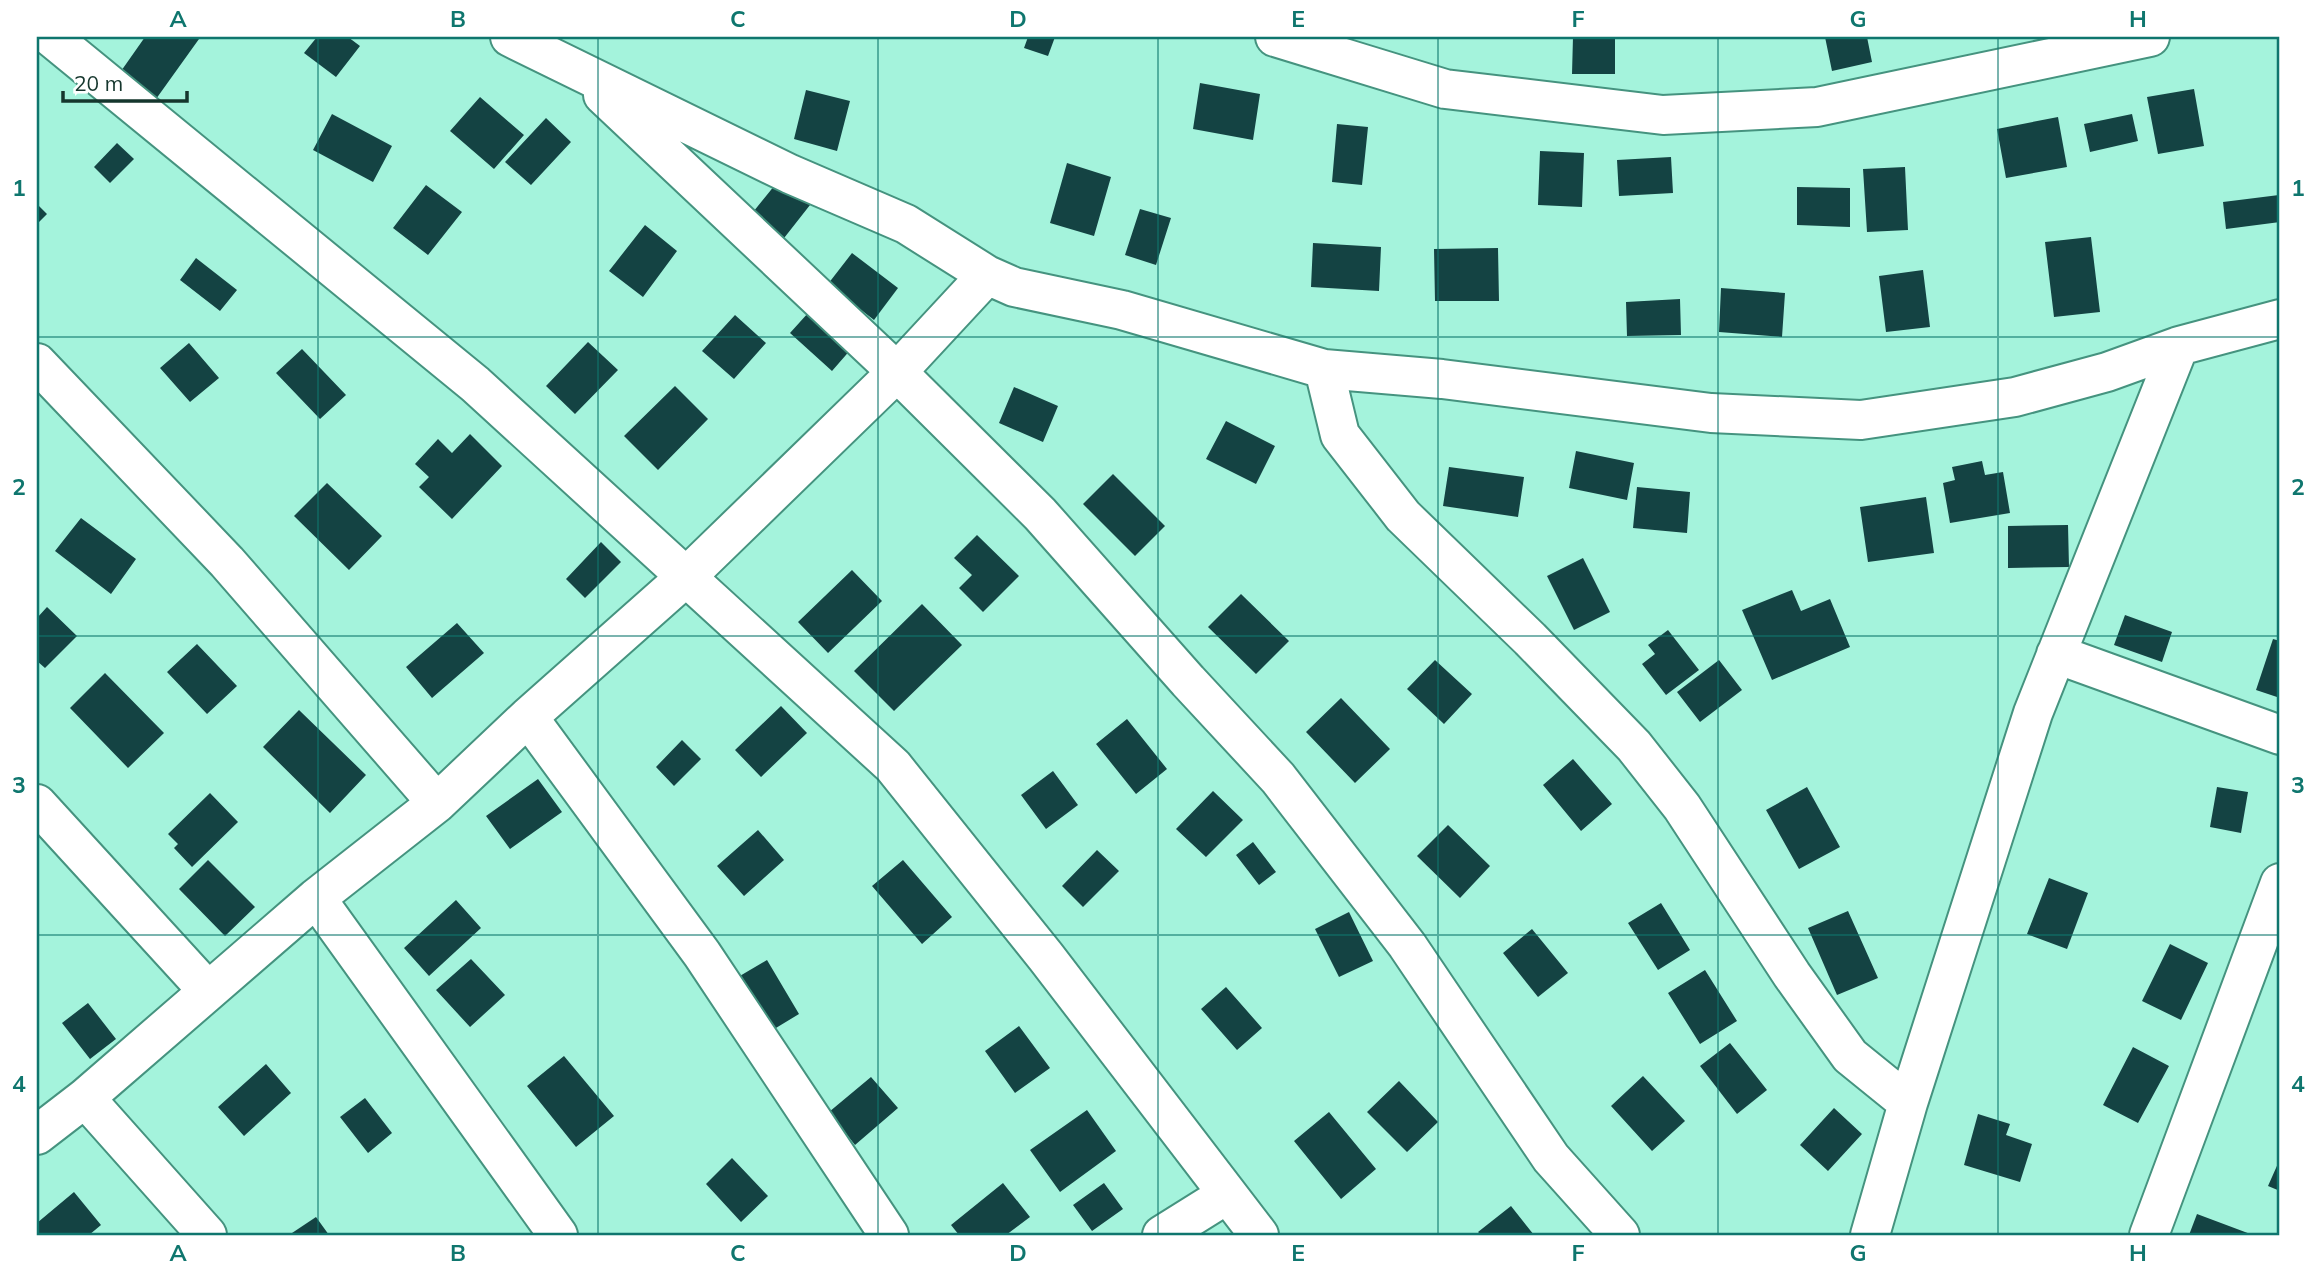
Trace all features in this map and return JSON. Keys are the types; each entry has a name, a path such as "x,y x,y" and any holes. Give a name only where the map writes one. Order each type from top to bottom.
{"street":[{"path":"51,37 475,384 893,766 1046,957 1259,1235"},
{"path":"510,37 790,174 906,224 987,275 1014,287 1122,310 1324,369 1442,379 1711,413 1861,420 2015,397 2107,372 2179,346 2280,319"},
{"path":"1275,37 1445,89 1662,115 1817,107 2150,37"},
{"path":"574,67 897,372 1040,514 1278,778 1407,945 1551,1158 1620,1235"},
{"path":"37,1135 85,1098 316,898 437,803 528,717 687,576 897,372 987,275"},
{"path":"1870,1235 1908,1103 2033,713 2179,346"},
{"path":"37,363 227,562 437,803"},
{"path":"1324,369 1340,435 1403,516 1530,639 1634,746 1682,807 1792,975 1850,1056 1908,1103"},
{"path":"2056,654 2280,735"},
{"path":"528,717 702,954 889,1235"},
{"path":"37,804 208,991"},
{"path":"2149,1235 2280,883"},
{"path":"316,898 558,1235"},
{"path":"85,1098 207,1235"},
{"path":"1162,1235 1226,1195"}],"building":[{"path":"145,37 199,39 156,99 119,74"},
{"path":"317,37 348,37 360,46 336,77 304,53"},
{"path":"1028,37 1055,37 1048,56 1024,48"},
{"path":"1573,37 1615,37 1615,74 1572,74"},
{"path":"1825,37 1867,37 1872,62 1832,71"},
{"path":"1200,83 1260,94 1253,140 1193,129"},
{"path":"2194,89 2204,146 2158,154 2147,97"},
{"path":"806,90 850,101 837,151 794,139"},
{"path":"480,97 524,135 494,169 450,131"},
{"path":"332,114 392,146 373,182 313,150"},
{"path":"2132,114 2138,141 2090,152 2084,124"},
{"path":"2058,117 2067,167 2006,178 1997,129"},
{"path":"546,118 571,142 531,185 505,162"},
{"path":"1337,124 1368,127 1362,185 1332,182"},
{"path":"117,143 134,159 110,183 94,167"},
{"path":"1540,151 1584,153 1582,207 1538,205"},
{"path":"1671,157 1673,193 1619,196 1617,160"},
{"path":"1067,163 1111,177 1094,236 1050,223"},
{"path":"1905,167 1908,230 1867,232 1863,169"},
{"path":"779,180 810,205 777,247 745,222"},
{"path":"426,185 462,212 428,255 393,228"},
{"path":"1797,187 1850,188 1850,227 1797,225"},
{"path":"2279,195 2280,222 2226,229 2223,202"},
{"path":"37,204 47,214 37,224"},
{"path":"1140,209 1171,218 1156,265 1125,255"},
{"path":"645,225 677,251 643,297 609,271"},
{"path":"2091,237 2100,312 2054,317 2045,242"},
{"path":"1313,243 1381,247 1379,291 1311,287"},
{"path":"1498,248 1499,301 1435,301 1434,249"},
{"path":"852,253 898,288 874,320 828,284"},
{"path":"196,258 237,290 220,311 180,280"},
{"path":"1923,270 1930,327 1886,332 1879,276"},
{"path":"1721,288 1785,293 1782,337 1719,332"},
{"path":"1680,299 1681,335 1627,336 1626,302"},
{"path":"818,302 859,340 832,371 790,333"},
{"path":"735,315 766,343 734,379 702,351"},
{"path":"588,342 618,370 575,414 546,386"},
{"path":"189,343 219,378 190,402 160,368"},
{"path":"302,349 346,395 320,419 276,373"},
{"path":"675,386 708,419 658,470 624,436"},
{"path":"1014,387 1058,406 1043,442 999,423"},
{"path":"1226,421 1275,446 1256,484 1206,459"},
{"path":"470,434 502,466 452,519 419,487 429,477 415,464 438,439 452,453"},
{"path":"1576,451 1634,463 1627,500 1569,488"},
{"path":"1982,461 1985,475 2003,472 2010,513 1950,523 1943,483 1955,480 1952,467"},
{"path":"1449,467 1524,477 1518,517 1443,506"},
{"path":"1113,474 1165,526 1135,556 1083,504"},
{"path":"327,483 382,536 349,570 294,516"},
{"path":"1637,487 1690,492 1687,533 1633,528"},
{"path":"1926,497 1934,553 1868,562 1860,507"},
{"path":"81,518 136,559 111,594 55,551"},
{"path":"2068,525 2069,567 2008,568 2008,526"},
{"path":"977,535 1019,576 983,612 959,588 972,575 954,558"},
{"path":"601,542 621,562 585,598 566,579"},
{"path":"1583,558 1610,612 1574,630 1547,576"},
{"path":"852,570 882,601 828,653 798,622"},
{"path":"1792,590 1801,611 1830,599 1850,647 1772,680 1742,610"},
{"path":"1241,594 1289,641 1256,674 1208,627"},
{"path":"922,604 962,645 894,711 854,671"},
{"path":"47,607 77,636 45,668 37,661 37,618"},
{"path":"2125,615 2172,632 2162,662 2114,645"},
{"path":"457,623 484,653 432,698 406,667"},
{"path":"1668,630 1699,670 1666,695 1642,664 1655,654 1648,645"},
{"path":"2273,639 2280,641 2280,698 2256,690"},
{"path":"197,644 237,686 207,714 167,672"},
{"path":"1435,660 1472,694 1444,724 1407,689"},
{"path":"1719,660 1742,690 1700,722 1677,692"},
{"path":"105,673 164,733 128,768 70,708"},
{"path":"1341,698 1390,749 1355,783 1306,732"},
{"path":"781,706 807,733 761,777 735,750"},
{"path":"299,710 366,775 330,813 263,747"},
{"path":"1127,719 1167,769 1136,794 1096,744"},
{"path":"682,740 701,759 674,786 656,767"},
{"path":"1573,759 1612,804 1581,831 1543,785"},
{"path":"1053,771 1078,805 1046,829 1021,795"},
{"path":"538,779 562,812 510,849 486,816"},
{"path":"1807,787 1840,847 1799,869 1766,810"},
{"path":"2217,787 2248,792 2241,833 2210,827"},
{"path":"1213,791 1243,820 1206,857 1176,829"},
{"path":"210,793 238,822 192,867 174,848 178,844 168,834"},
{"path":"1448,825 1490,866 1460,898 1417,856"},
{"path":"758,830 784,860 744,896 717,866"},
{"path":"1253,842 1276,872 1259,885 1236,855"},
{"path":"1097,850 1119,871 1083,907 1062,886"},
{"path":"208,860 255,907 225,936 179,889"},
{"path":"903,860 952,917 922,944 872,886"},
{"path":"2049,878 2088,893 2067,949 2027,934"},
{"path":"456,900 481,928 429,976 404,948"},
{"path":"1661,903 1690,950 1658,970 1628,923"},
{"path":"1848,911 1878,978 1837,995 1808,928"},
{"path":"1349,912 1373,961 1339,977 1315,929"},
{"path":"1532,929 1568,973 1538,997 1503,953"},
{"path":"2170,944 2208,963 2181,1020 2142,1001"},
{"path":"471,959 505,995 470,1027 436,990"},
{"path":"767,960 799,1014 766,1034 733,980"},
{"path":"1705,970 1737,1021 1700,1044 1668,993"},
{"path":"1226,987 1262,1028 1237,1050 1201,1009"},
{"path":"88,1003 116,1039 90,1059 62,1023"},
{"path":"1019,1026 1050,1068 1015,1093 985,1051"},
{"path":"1730,1043 1767,1090 1737,1114 1700,1066"},
{"path":"2133,1047 2169,1066 2138,1123 2103,1105"},
{"path":"564,1056 614,1116 576,1147 527,1086"},
{"path":"266,1064 291,1093 244,1136 218,1107"},
{"path":"1643,1076 1685,1121 1652,1151 1611,1106"},
{"path":"871,1077 898,1108 855,1145 829,1112"},
{"path":"1399,1081 1438,1122 1407,1152 1367,1112"},
{"path":"365,1098 392,1133 368,1153 340,1117"},
{"path":"1834,1108 1862,1134 1828,1171 1800,1145"},
{"path":"1087,1110 1116,1151 1060,1192 1030,1150"},
{"path":"1329,1112 1376,1169 1341,1199 1294,1141"},
{"path":"1978,1114 2010,1124 2006,1135 2032,1144 2020,1182 1964,1165"},
{"path":"732,1158 768,1196 741,1222 706,1184"},
{"path":"2280,1159 2280,1191 2268,1186"},
{"path":"1003,1183 1030,1217 1006,1235 959,1235 951,1225"},
{"path":"1104,1183 1123,1209 1092,1231 1073,1205"},
{"path":"74,1192 101,1225 89,1235 37,1235 37,1223"},
{"path":"1511,1206 1534,1235 1481,1235 1478,1232"},
{"path":"2197,1214 2253,1235 2189,1235"},
{"path":"316,1217 329,1235 289,1235"}]}
